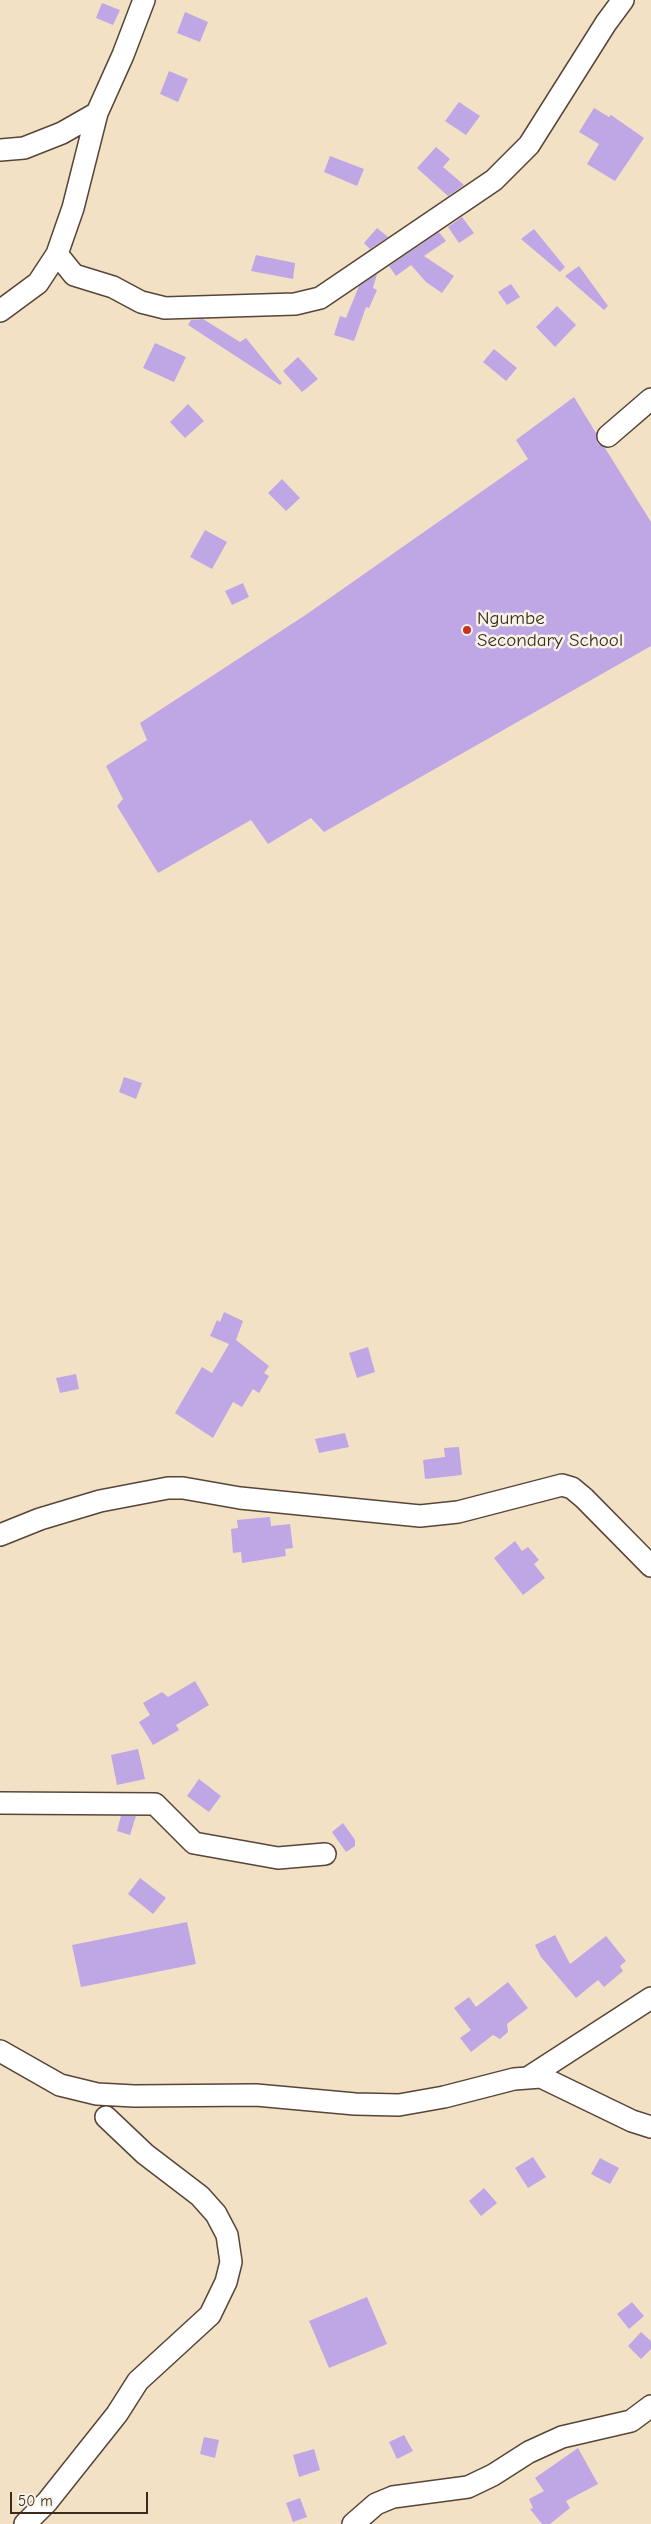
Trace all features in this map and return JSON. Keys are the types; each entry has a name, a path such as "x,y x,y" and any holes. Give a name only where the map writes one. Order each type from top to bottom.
{"street":[{"path":"0,311 38,283 56,254 73,208 98,114 144,0"},
{"path":"56,254 74,275 113,287 141,302 165,308 295,304 320,298 494,180 529,145 623,0"},
{"path":"0,150 24,148 98,114"},
{"path":"608,436 651,399"},
{"path":"0,1534 40,1519 100,1501 168,1488 183,1488 240,1498 420,1516 458,1512 562,1485 572,1488 584,1498 651,1566"},
{"path":"0,1803 155,1804 194,1843 278,1858 325,1854"},
{"path":"529,2077 651,1998"},
{"path":"0,2051 60,2085 97,2094 134,2096 256,2095 355,2104 399,2105 444,2097 514,2078 541,2077 632,2121 651,2127"},
{"path":"25,2524 47,2502 116,2414 138,2381 210,2315 226,2282 231,2262 227,2235 216,2214 200,2196 151,2159 106,2117"},
{"path":"353,2524 376,2504 392,2497 468,2486 493,2475 529,2452 554,2441 591,2429 631,2421 651,2406"}],"building":[{"path":"102,3 120,10 113,25 96,18"},
{"path":"185,12 208,22 200,42 177,33"},
{"path":"169,71 188,79 178,102 160,94"},
{"path":"459,102 480,116 466,135 445,121"},
{"path":"594,108 609,117 611,115 644,138 615,181 587,164 599,144 579,132"},
{"path":"436,147 450,159 443,167 464,185 448,196 417,168"},
{"path":"330,156 364,169 357,186 324,172"},
{"path":"462,217 474,233 459,243 448,227"},
{"path":"377,228 388,237 370,249 364,243"},
{"path":"534,229 565,267 560,272 521,239"},
{"path":"439,232 446,241 424,256 454,276 442,293 426,282 411,265 396,276 389,266"},
{"path":"256,255 295,263 293,279 251,271"},
{"path":"579,266 608,306 604,310 565,276"},
{"path":"377,274 373,288 377,290 369,308 366,307 354,341 334,335 340,316 346,318 359,286"},
{"path":"511,284 520,297 507,305 498,292"},
{"path":"557,306 576,325 555,347 536,327"},
{"path":"203,319 240,342 246,338 282,383 280,385 188,325 191,320"},
{"path":"155,343 186,357 174,382 143,368"},
{"path":"494,349 517,368 506,381 483,362"},
{"path":"298,357 318,379 302,392 283,371"},
{"name":"Ngumbe Secondary School","path":"574,397 596,433 598,444 605,448 651,522 651,646 324,832 311,818 268,844 251,820 158,873 117,806 123,799 106,766 147,740 140,723 307,614 528,459 516,440"},
{"path":"188,404 204,421 185,438 170,422"},
{"path":"282,479 300,498 286,511 268,493"},
{"path":"205,530 227,542 212,569 190,557"},
{"path":"243,583 249,597 232,605 225,591"},
{"path":"124,1077 142,1083 136,1099 119,1092"},
{"path":"224,1312 243,1321 236,1340 269,1366 264,1373 269,1376 259,1393 253,1389 242,1407 233,1402 213,1438 175,1413 202,1367 212,1373 229,1344 210,1336 217,1320 220,1322"},
{"path":"368,1347 375,1372 357,1378 349,1353"},
{"path":"76,1374 79,1389 60,1393 56,1378"},
{"path":"345,1433 349,1447 319,1453 315,1439"},
{"path":"459,1447 462,1475 425,1479 423,1460 445,1457 444,1448"},
{"path":"270,1517 271,1526 290,1524 293,1548 285,1549 286,1556 242,1563 241,1552 233,1553 231,1529 238,1528 237,1520"},
{"path":"515,1541 522,1551 528,1547 539,1560 534,1564 545,1578 523,1595 494,1558"},
{"path":"195,1681 209,1705 176,1725 179,1730 153,1745 139,1722 150,1715 143,1703 162,1692 168,1697"},
{"path":"138,1749 145,1779 117,1785 111,1755"},
{"path":"199,1779 221,1796 209,1812 187,1796"},
{"path":"121,1816 136,1816 130,1835 117,1831"},
{"path":"343,1823 355,1840 355,1846 346,1852 332,1832"},
{"path":"140,1878 166,1898 153,1914 128,1894"},
{"path":"187,1922 196,1964 81,1987 72,1945"},
{"path":"555,1935 570,1964 606,1936 626,1961 620,1966 623,1971 604,1987 598,1980 576,1998 541,1957 535,1945"},
{"path":"508,1982 528,2008 507,2024 508,2032 500,2039 493,2035 471,2052 460,2038 471,2030 454,2008 469,1997 476,2007"},
{"path":"533,2157 546,2177 528,2188 515,2168"},
{"path":"600,2158 619,2168 610,2184 591,2174"},
{"path":"484,2188 497,2203 481,2216 469,2201"},
{"path":"367,2297 387,2344 329,2368 309,2321"},
{"path":"632,2302 644,2316 629,2329 617,2314"},
{"path":"641,2332 651,2341 651,2349 641,2359 628,2346"},
{"path":"404,2435 413,2451 397,2459 389,2442"},
{"path":"204,2437 219,2440 215,2458 200,2454"},
{"path":"578,2448 598,2484 566,2501 570,2508 550,2524 542,2524 530,2509 533,2508 529,2499 544,2491 535,2478"},
{"path":"314,2449 320,2470 299,2477 293,2455"},
{"path":"300,2498 307,2517 293,2522 286,2503"}],"place":[{"name":"Ngumbe Secondary School","path":"467,630"}]}
